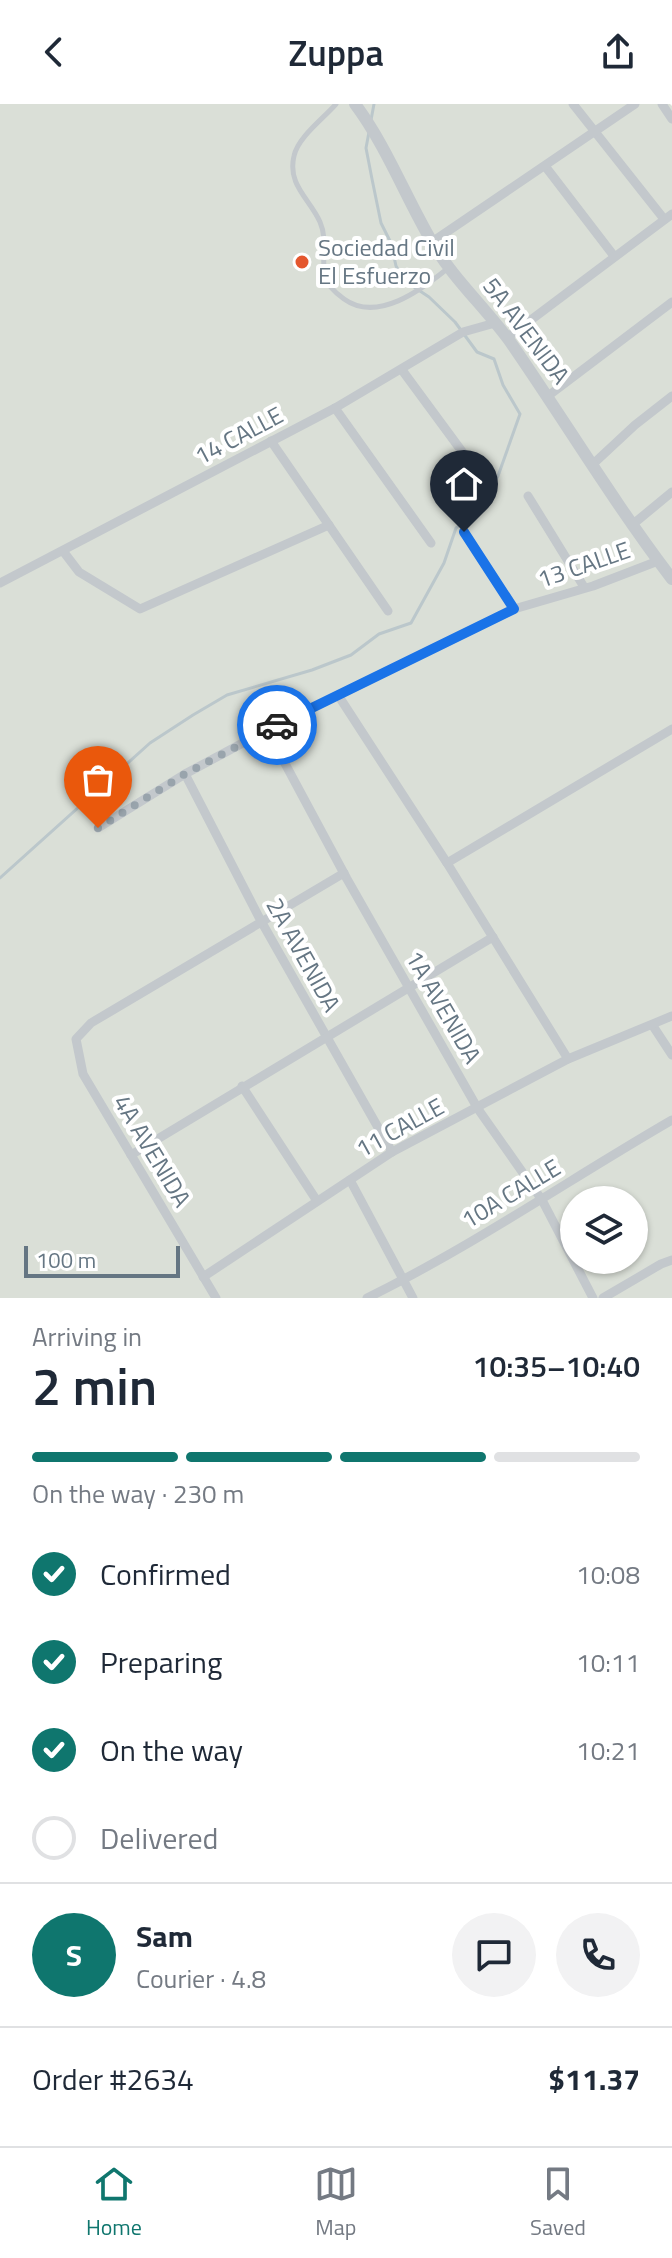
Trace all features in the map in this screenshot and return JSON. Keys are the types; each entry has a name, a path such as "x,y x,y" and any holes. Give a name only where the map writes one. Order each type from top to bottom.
{"street":[{"name":"5A AVENIDA","path":"355,104 376,132 448,267 507,338 632,525 672,579"},
{"path":"507,338 668,216 573,104"},
{"path":"432,242 635,104"},
{"path":"662,104 672,119"},
{"path":"545,166 614,256"},
{"path":"548,396 672,302"},
{"name":"14 CALLE","path":"0,583 335,408 463,332 495,323"},
{"path":"402,370 469,461"},
{"path":"592,465 672,396"},
{"path":"335,408 431,543"},
{"path":"271,441 388,611"},
{"path":"632,525 672,492"},
{"path":"528,496 584,587"},
{"path":"63,551 79,572 140,609 329,525"},
{"path":"464,532 514,609"},
{"name":"13 CALLE","path":"98,828 185,774 267,730 514,609 658,561"},
{"path":"338,695 447,863 568,1059"},
{"path":"447,863 672,729"},
{"name":"1A AVENIDA","path":"267,730 478,1109 542,1200 593,1298"},
{"name":"2A AVENIDA","path":"185,774 261,921 392,1152"},
{"path":"261,921 344,873"},
{"name":"4A AVENIDA","path":"216,1298 83,1074 76,1039 91,1023 261,921"},
{"path":"131,1155 493,937"},
{"name":"11 CALLE","path":"203,1277 392,1152 568,1059 672,1016"},
{"path":"653,1026 672,1055"},
{"path":"242,1086 317,1201"},
{"name":"10A CALLE","path":"367,1298 403,1281 542,1200 672,1120"},
{"path":"350,1180 413,1298"},
{"path":"603,1298 672,1260"}],"lane":[{"path":"336,104 300,143 294,155 293,177 305,202 320,222 326,250 325,277 336,294 354,307 384,306 418,293 448,267"}],"shaded area":[{"path":"0,104 672,106 672,1298 0,1298"}],"waterway":[{"path":"371,120 374,104"},
{"path":"0,878 150,743 193,715 227,695 351,655 379,634 411,623 444,563 456,528 474,515 498,476 520,414 503,385 494,359 477,352 455,322 429,297 405,281 396,266 391,243 381,223 372,179 366,148 369,132"}],"way so far":[{"path":"98,828 185,774 277,725"}],"place":[{"name":"Sociedad Civil El Esfuerzo","path":"302,262"}],"route":[{"path":"277,725 514,609 464,532"}]}
